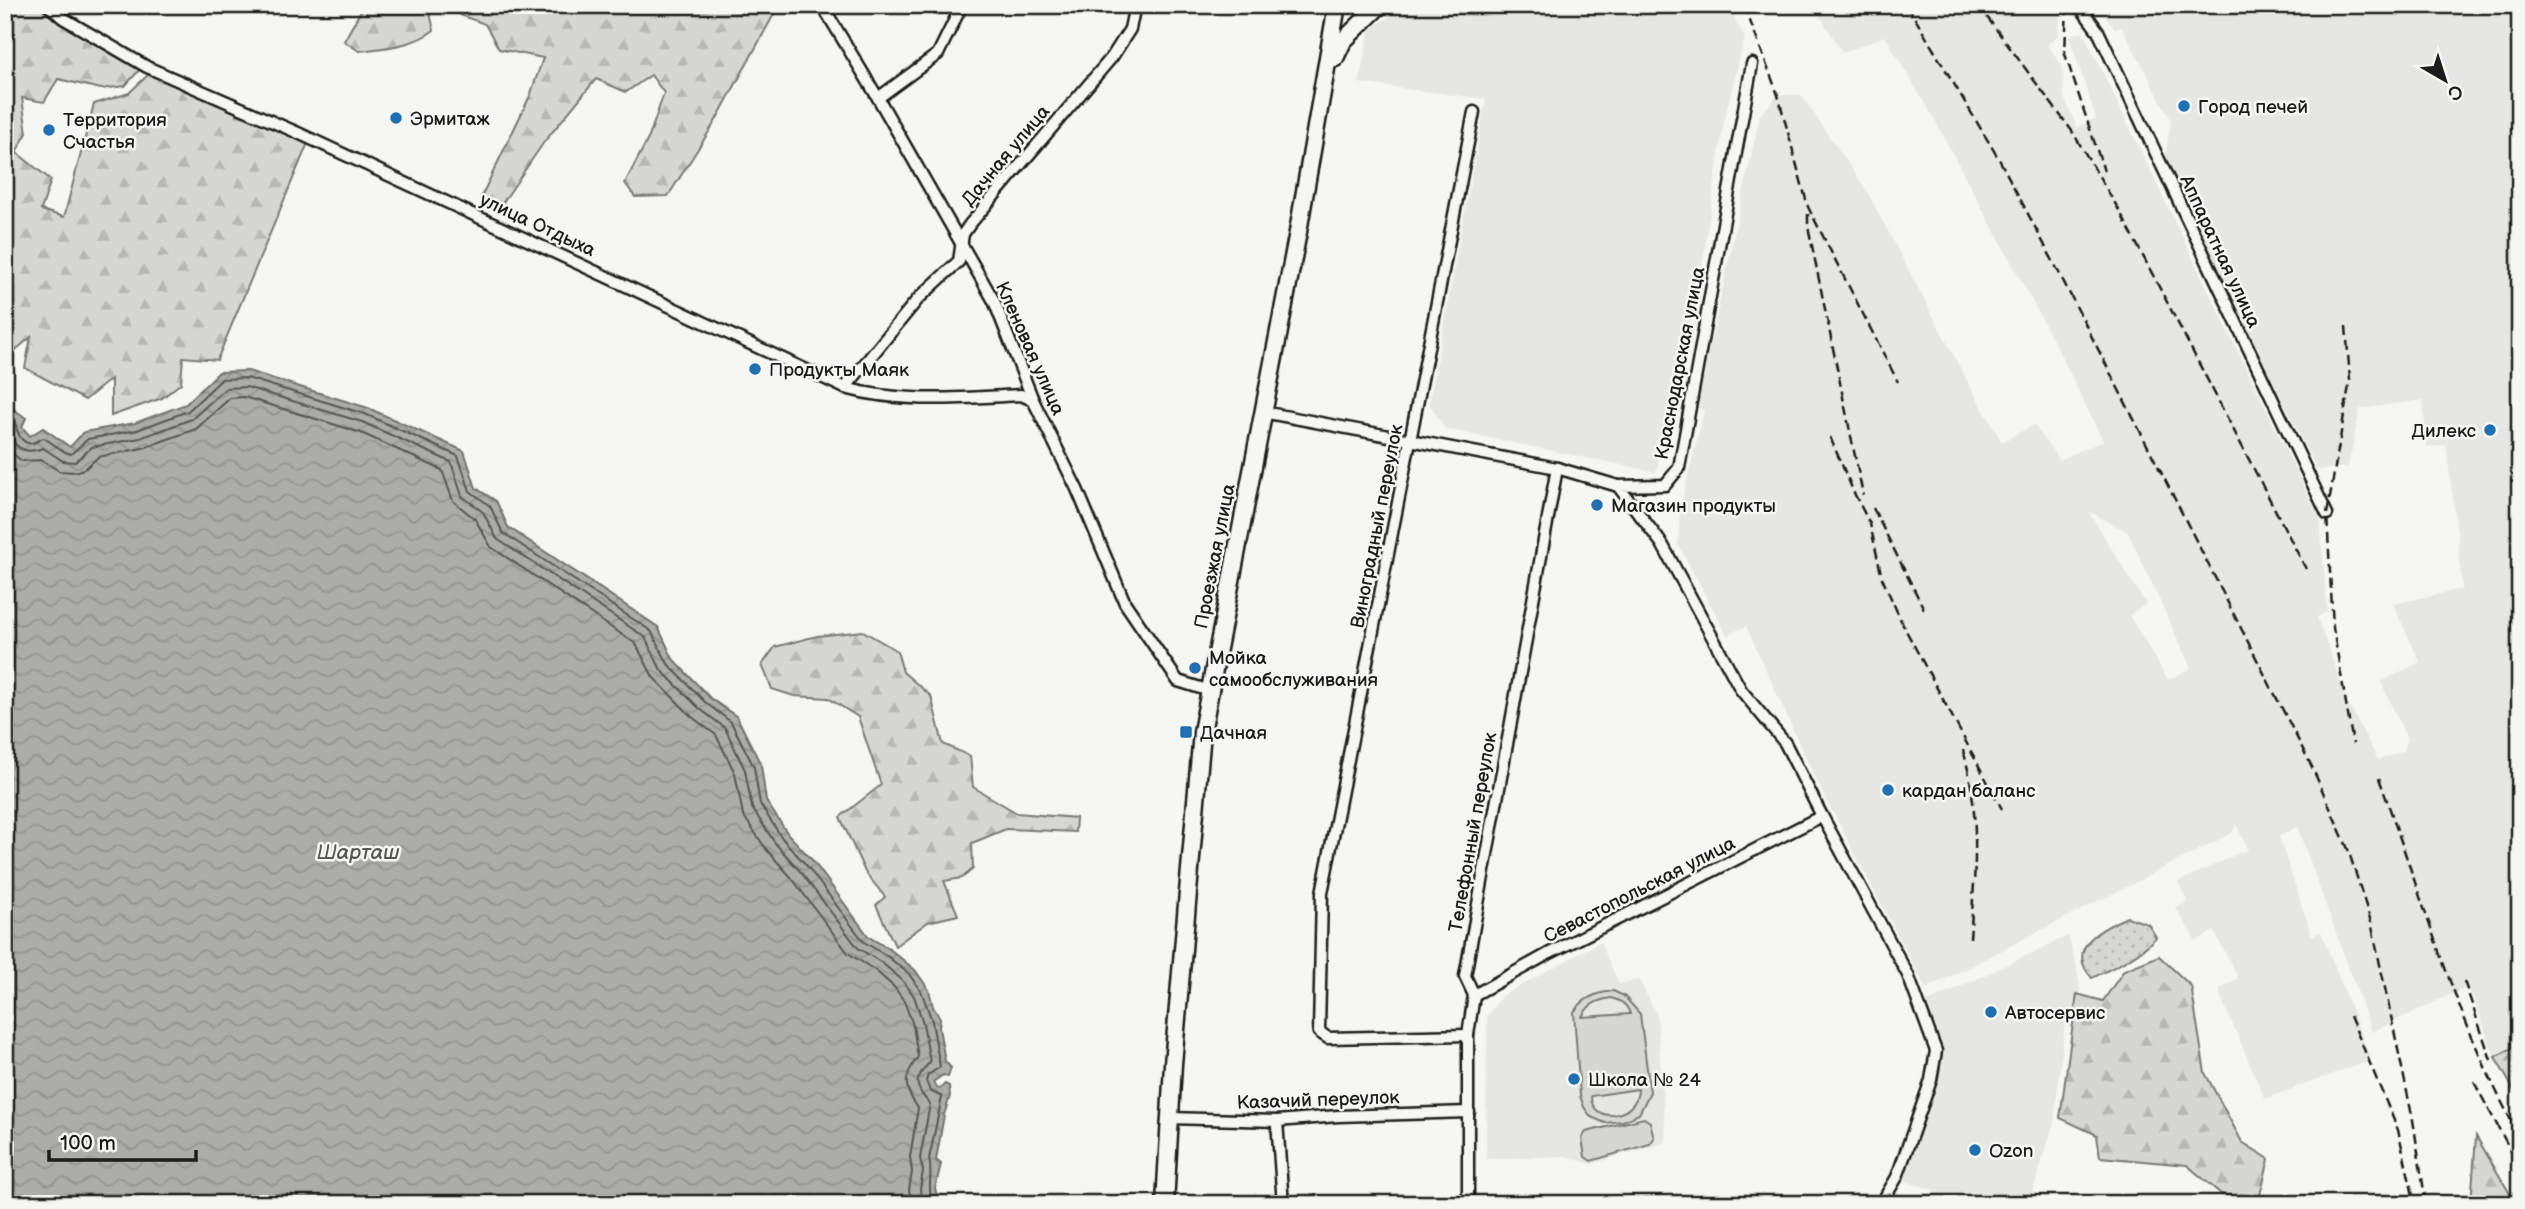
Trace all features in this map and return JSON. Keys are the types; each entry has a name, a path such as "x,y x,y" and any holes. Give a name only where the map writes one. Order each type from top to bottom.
{"main road":[{"name":"Проезжая улица","path":"1165,1204 1169,1118 1202,732 1337,5"},
{"path":"1360,5 1367,5"},
{"path":"1324,86 1343,40 1380,5"}],"street":[{"name":"улица Отдыха","path":"48,5 63,18 148,67 309,138 845,388 868,394 935,399 1021,395 1033,400"},
{"name":"Кленовая улица","path":"822,5 994,301 1033,400 1077,489 1125,603 1178,681 1210,691"},
{"path":"878,98 938,54 961,5"},
{"name":"Дачная улица","path":"845,388 918,299 959,261 963,234 1112,57 1130,29 1136,5"},
{"name":"Аппаратная улица","path":"2079,5 2098,31 2327,514"},
{"name":"Краснодарская улица","path":"1263,412 1557,468 1618,486 1665,485 1679,468 1752,64"},
{"name":"Виноградный переулок","path":"1468,1035 1328,1038 1319,1032 1322,893 1474,112"},
{"name":"Телефонный переулок","path":"1468,1204 1468,1035 1474,995 1465,976 1557,468"},
{"path":"1618,486 1662,544 1741,690 1785,743 1908,975 1936,1051 1931,1080 1897,1177 1881,1204"},
{"name":"Севастопольская улица","path":"1474,995 1548,954 1822,816"},
{"name":"Казачий переулок","path":"1169,1118 1278,1121 1338,1116 1469,1112"},
{"path":"1278,1121 1283,1204"}],"shaded area":[{"path":"1408,5 1732,5 1736,23 1745,37 1724,121 1700,280 1656,472 1445,429 1429,403 1486,99 1359,83 1370,29"},
{"path":"1813,5 2060,5 2059,34 2047,45 2062,65 2064,97 2077,128 2096,118 2069,36 2083,32 2320,520 2327,611 2317,617 2347,701 2378,760 2404,751 2407,739 2381,682 2420,662 2393,604 2462,589 2446,445 2427,447 2423,400 2360,409 2348,467 2317,470 2165,161 2171,120 2122,27 2115,29 2106,17 2111,5 2520,5 2520,1044 2495,1057 2472,994 2464,988 2372,1032 2297,826 2279,837 2312,936 2321,932 2371,1060 2369,1061 2265,1099 2220,995 2220,989 2238,978 2214,931 2196,941 2176,908 2188,902 2178,882 2248,849 2236,824 2232,833 1926,989 1816,780 1746,626 1727,635 1678,544 1680,509 1704,411 1697,406 1760,115 1778,95 1801,95 1865,188 2002,442 2034,425 2059,460 2103,441 2057,347 1933,117 1885,36 1843,53","holes":["2088,511 2128,532 2191,668 2168,680 2129,615 2146,604"]},
{"path":"2068,936 2084,1012 2066,1013 2054,1122 2029,1204 1930,1204 1935,1191 1900,1179 1937,1082 1942,1052 1921,1005"},
{"name":"Школа № 24","path":"1600,942 1619,984 1639,980 1657,1015 1666,1142 1591,1164 1565,1156 1486,1159 1487,1016 1502,996"}],"green space":[{"path":"5,5 43,5 66,24 142,67 125,86 101,89 58,79 44,102 22,98 27,133 16,152 51,180 41,210 64,217 94,104 129,93 151,72 308,143 217,360 183,357 181,383 162,398 111,416 111,379 85,400 25,368 31,337 5,359"},
{"path":"364,5 428,5 434,30 408,43 359,51 344,41"},
{"path":"455,5 779,5 715,122 668,196 635,197 625,183 649,137 664,93 651,75 626,92 596,79 544,142 501,205 481,197 530,96 543,58 499,49 485,24 460,15"},
{"path":"863,631 897,651 903,672 931,696 943,744 970,756 973,787 1017,813 1076,818 1075,832 1006,829 972,843 973,869 962,878 944,881 958,915 928,922 895,946 876,905 885,897 865,872 840,817 881,785 858,717 828,698 794,696 772,689 762,665 775,647 817,636"},
{"path":"2127,917 2148,924 2156,937 2134,955 2092,978 2084,967 2084,948 2098,933"},
{"path":"2159,956 2191,986 2205,1073 2242,1142 2269,1159 2258,1203 2221,1194 2187,1165 2100,1157 2097,1135 2060,1118 2077,994 2103,1001 2124,970"},
{"path":"1613,991 1624,996 1640,1014 1650,1092 1639,1114 1623,1121 1605,1123 1591,1117 1580,1096 1574,1012 1586,1000","holes":["1611,998 1623,1003 1630,1014 1582,1017 1594,1003","1638,1089 1631,1107 1623,1112 1606,1114 1593,1105 1591,1096"]},
{"path":"2520,1044 2520,1101 2495,1057"},
{"path":"1644,1118 1650,1122 1654,1138 1650,1144 1591,1161 1585,1157 1582,1138 1586,1132"},
{"path":"2476,1136 2516,1204 2471,1204"}],"water":[{"name":"Шарташ","path":"248,371 368,408 464,451 476,488 496,501 508,527 658,627 673,659 710,698 737,717 761,765 766,801 788,834 813,861 869,937 891,950 915,970 929,990 933,1007 940,1018 939,1028 945,1061 951,1068 948,1077 943,1075 933,1082 936,1087 941,1088 945,1084 949,1086 950,1096 936,1160 941,1164 935,1189 940,1204 5,1204 5,403 26,418 22,427 30,436 43,428 70,447 84,432 135,423 186,404 219,372"}],"railway":[{"path":"1744,5 1778,95 1808,207 1898,382"},
{"path":"1907,5 2000,161 2054,263 2312,767 2348,849 2371,922 2413,1120 2426,1204"},
{"path":"1978,5 2072,131 2119,210 2306,569"},
{"path":"2067,5 2065,54 2104,171"},
{"path":"1808,214 1808,226 1863,495"},
{"path":"2346,326 2350,380 2327,514 2333,628 2353,744"},
{"path":"1830,437 1870,524 1882,578 1903,625 2002,809"},
{"path":"1873,508 1924,609"},
{"path":"1963,750 1972,796 1975,843 1970,938"},
{"path":"2379,778 2459,1006 2520,1137"},
{"path":"2464,981 2491,1060"},
{"path":"2350,1016 2398,1130 2415,1204"},
{"path":"2474,1082 2520,1168"}],"place":[{"name":"Город печей","path":"2184,106"},
{"name":"Эрмитаж","path":"396,118"},
{"name":"Территория Счастья","path":"49,130"},
{"name":"Продукты Маяк","path":"755,369"},
{"name":"Дилекс","path":"2490,430"},
{"name":"Магазин продукты","path":"1597,505"},
{"name":"Мойка самообслуживания","path":"1195,668"},
{"name":"Дачная","path":"1186,732"},
{"name":"кардан баланс","path":"1888,790"},
{"name":"Автосервис","path":"1991,1012"},
{"name":"Школа № 24","path":"1574,1079"},
{"name":"Ozon","path":"1975,1150"}]}
